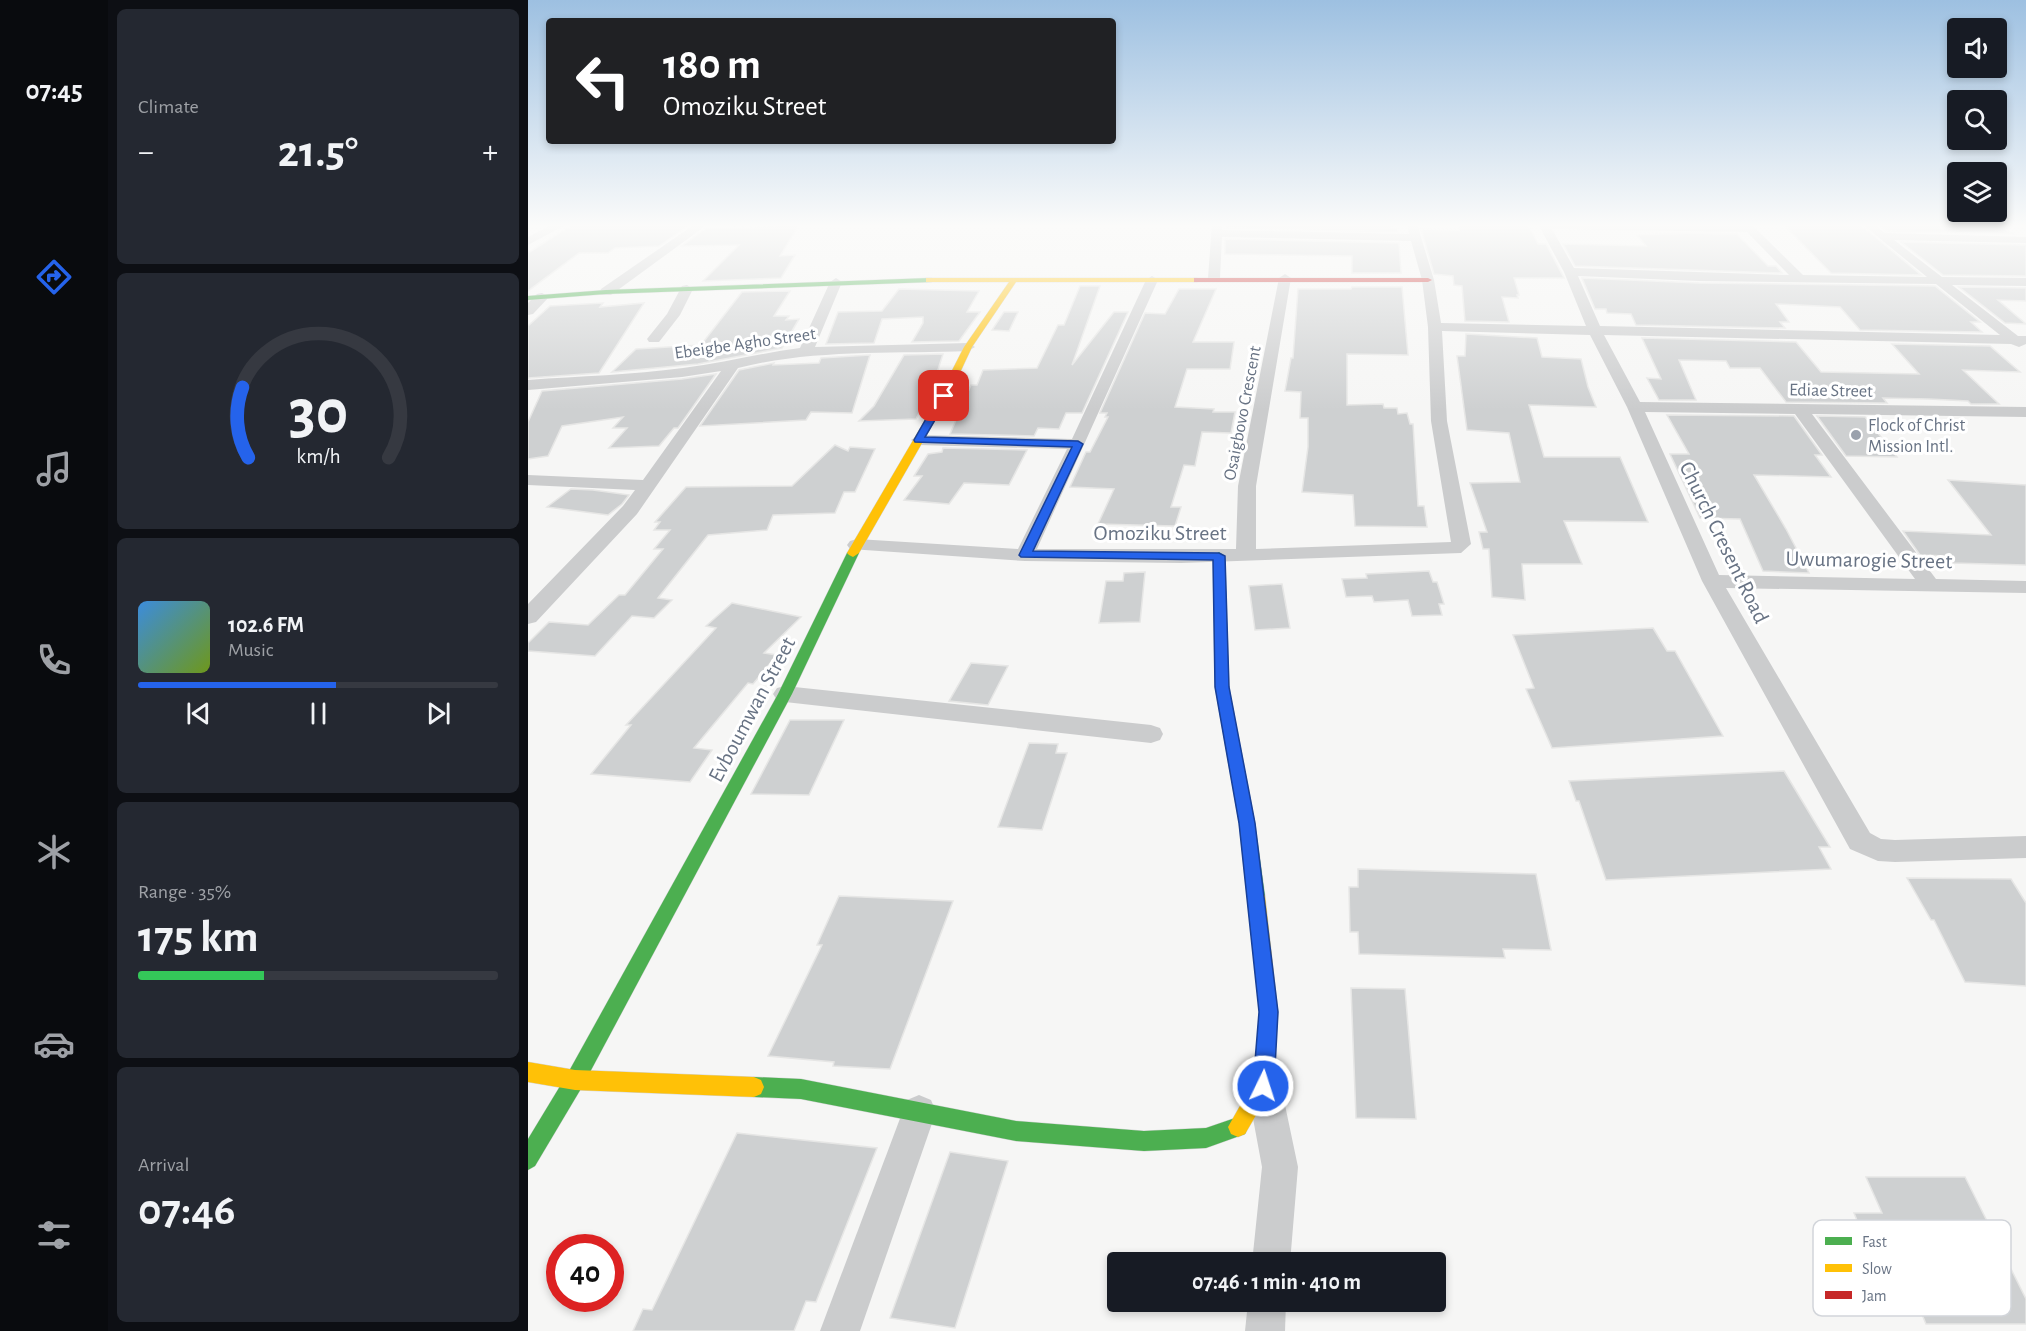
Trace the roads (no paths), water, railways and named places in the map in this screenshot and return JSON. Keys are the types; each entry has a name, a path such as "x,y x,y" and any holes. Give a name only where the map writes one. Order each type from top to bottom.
{"street":[{"path":"606,292 614,286"},
{"path":"528,311 535,298 606,292 748,286"},
{"path":"806,352 834,286"},
{"name":"Evboumwan Street","path":"528,1159 575,1080 785,694 857,545 944,396 968,346 1010,286"},
{"path":"1025,555 1149,286"},
{"name":"Osaigbovo Crescent","path":"1245,556 1247,486 1284,286"},
{"path":"1429,286 1435,327 2022,343"},
{"name":"Church Cresent Road","path":"1576,286 1595,331 1635,407 1712,581 1860,841 1878,850 1895,851 2026,847"},
{"path":"1948,286 2022,343"},
{"path":"654,339 673,315 687,289"},
{"name":"Omoziku Street","path":"857,545 1025,555 1245,556 1454,549 1461,543 1439,421 1435,327"},
{"name":"Ebeigbe Agho Street","path":"528,385 682,373 765,357 806,352 968,346"},
{"path":"528,617 630,510 733,365"},
{"name":"Ediae Street","path":"1635,407 2026,412"},
{"path":"1800,409 1929,584"},
{"path":"919,440 1078,444"},
{"path":"528,480 646,485"},
{"path":"1219,556 1222,687 1247,823 1269,1012 1263,1086 1280,1167 1272,1252"},
{"name":"Uwumarogie Street","path":"1712,581 2026,587"},
{"path":"785,694 1151,734"},
{"path":"528,1072 575,1080 801,1089 1016,1131 1144,1141 1206,1138 1237,1129 1263,1086"},
{"path":"840,1331 919,1112"},
{"path":"1265,1331 1267,1312"}],"place":[{"name":"Flock of Christ Mission Intl.","path":"1856,435"}]}
